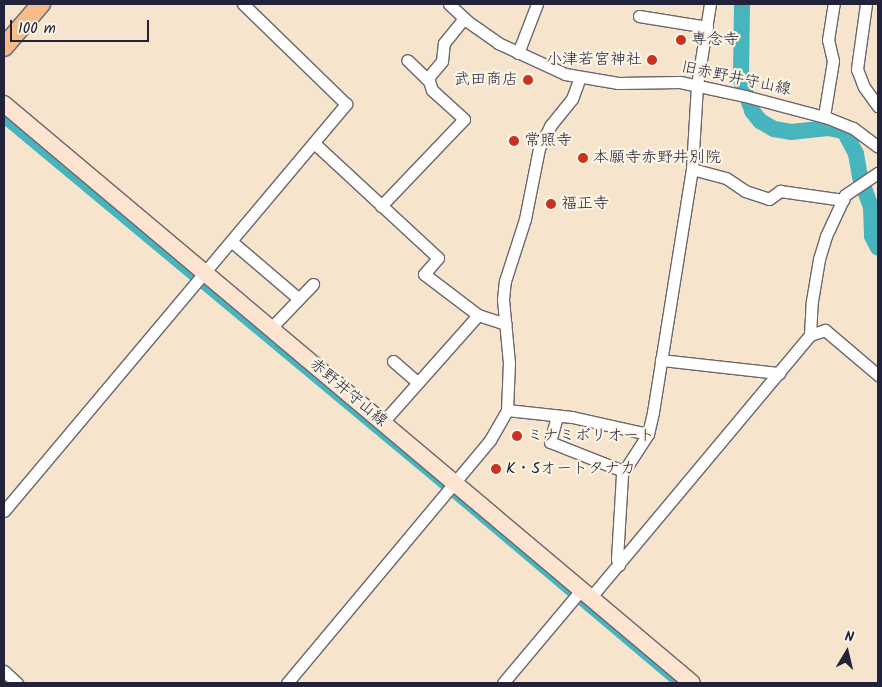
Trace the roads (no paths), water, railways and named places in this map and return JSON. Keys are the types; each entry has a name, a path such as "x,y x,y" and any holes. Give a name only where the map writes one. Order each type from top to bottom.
{"main road":[{"path":"4,47 42,4"},
{"name":"赤野井守山線","path":"4,104 692,683"}],"street":[{"path":"4,511 346,104 243,4"},
{"name":"旧赤野井守山線","path":"449,4 464,18 498,43 566,74 618,83 680,82 697,85 824,116 853,128 878,145"},
{"path":"518,53 537,4"},
{"path":"619,565 617,559 619,509 624,471 648,434 692,169 697,85 710,4"},
{"path":"824,116 833,61 828,40 834,4"},
{"path":"866,4 857,69 864,87 878,106"},
{"path":"639,16 706,27"},
{"path":"427,79 442,62 444,43 464,18"},
{"path":"381,206 464,119 432,90 427,79 406,60"},
{"path":"287,683 456,483 490,440 506,410 509,363 503,299 505,281 525,219 539,148 550,126 572,99 580,77"},
{"path":"314,143 438,258 424,274 478,315 506,324"},
{"path":"692,169 726,178 745,191 768,199 780,190 842,200"},
{"path":"810,335 812,301 819,259 826,236 842,200 859,184 878,172"},
{"path":"231,241 299,299"},
{"path":"271,328 313,284"},
{"path":"382,422 478,315"},
{"path":"503,683 586,593 619,565 810,335 824,330 878,375"},
{"path":"661,360 778,373"},
{"path":"393,361 418,383"},
{"path":"506,410 557,416 648,434"},
{"path":"557,416 550,442 624,471"},
{"path":"4,671 17,683"}],"water":[{"path":"4,115 683,683 671,683 4,125"}],"waterway":[{"path":"742,4 741,80 752,111 760,121 774,129 791,132 828,128 844,131 856,154 860,177 871,207 872,236 878,248"}],"place":[{"name":"専念寺","path":"681,40"},
{"name":"小津若宮神社","path":"652,60"},
{"name":"武田商店","path":"528,80"},
{"name":"常照寺","path":"514,141"},
{"name":"本願寺赤野井別院","path":"583,158"},
{"name":"福正寺","path":"551,204"},
{"name":"ミナミボリオート","path":"517,436"},
{"name":"K・Sオートタナカ","path":"496,469"}]}
